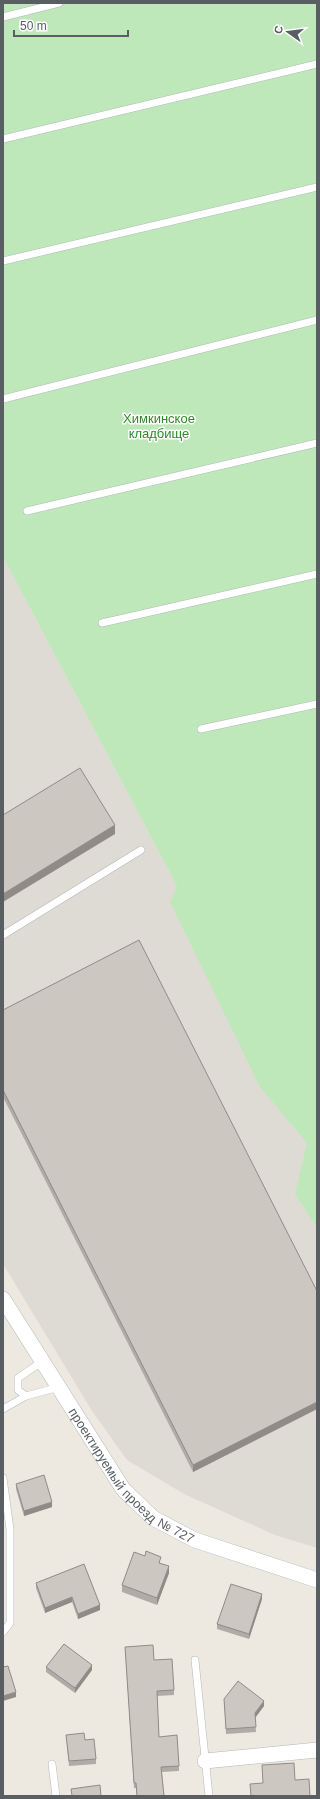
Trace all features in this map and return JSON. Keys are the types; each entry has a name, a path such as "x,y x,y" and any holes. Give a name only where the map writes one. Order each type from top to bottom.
{"street":[{"name":"проектируемый проезд № 727","path":"3,1299 123,1489 153,1518 195,1540 317,1580"},
{"path":"205,1761 317,1750"}],"lane":[{"path":"3,17 59,3"},
{"path":"3,139 317,64"},
{"path":"3,261 317,187"},
{"path":"3,399 317,320"},
{"path":"27,511 317,443"},
{"path":"102,623 317,574"},
{"path":"202,729 317,704"},
{"path":"3,935 141,850"},
{"path":"26,1396 18,1390 18,1378 43,1361"},
{"path":"3,1409 26,1396 59,1387"},
{"path":"3,1478 10,1529 10,1623 3,1632"},
{"path":"195,1660 208,1796"},
{"path":"52,1764 56,1796"}],"shaded area":[{"path":"3,557 256,1035 317,1155 317,1548 275,1535 184,1494 127,1460 92,1411 3,1264"}],"green space":[{"name":"Химкинское кладбище","path":"3,3 317,3 317,1228 295,1194 307,1143 260,1087 170,902 177,886 3,557"}],"building":[{"path":"80,768 115,825 3,894 3,815"},
{"path":"139,940 317,1291 317,1402 193,1465 3,1090 3,1010"},
{"path":"44,1475 52,1502 24,1511 16,1484"},
{"path":"146,1551 161,1557 159,1563 169,1566 157,1598 122,1585 134,1552 145,1556"},
{"path":"84,1564 100,1605 78,1614 72,1597 45,1608 36,1583"},
{"path":"231,1584 262,1594 249,1634 217,1624"},
{"path":"64,1644 92,1665 75,1688 46,1667"},
{"path":"153,1645 154,1660 172,1659 174,1690 157,1691 159,1737 177,1735 179,1766 161,1767 164,1796 137,1796 136,1783 134,1783 125,1647"},
{"path":"8,1666 16,1692 3,1696 3,1667"},
{"path":"238,1681 264,1701 255,1713 256,1727 226,1729 224,1699"},
{"path":"84,1733 85,1740 94,1739 96,1759 69,1761 66,1735"},
{"path":"294,1763 295,1780 309,1779 310,1796 251,1796 250,1784 263,1783 262,1765"},
{"path":"100,1785 101,1796 72,1796 71,1789"}]}
